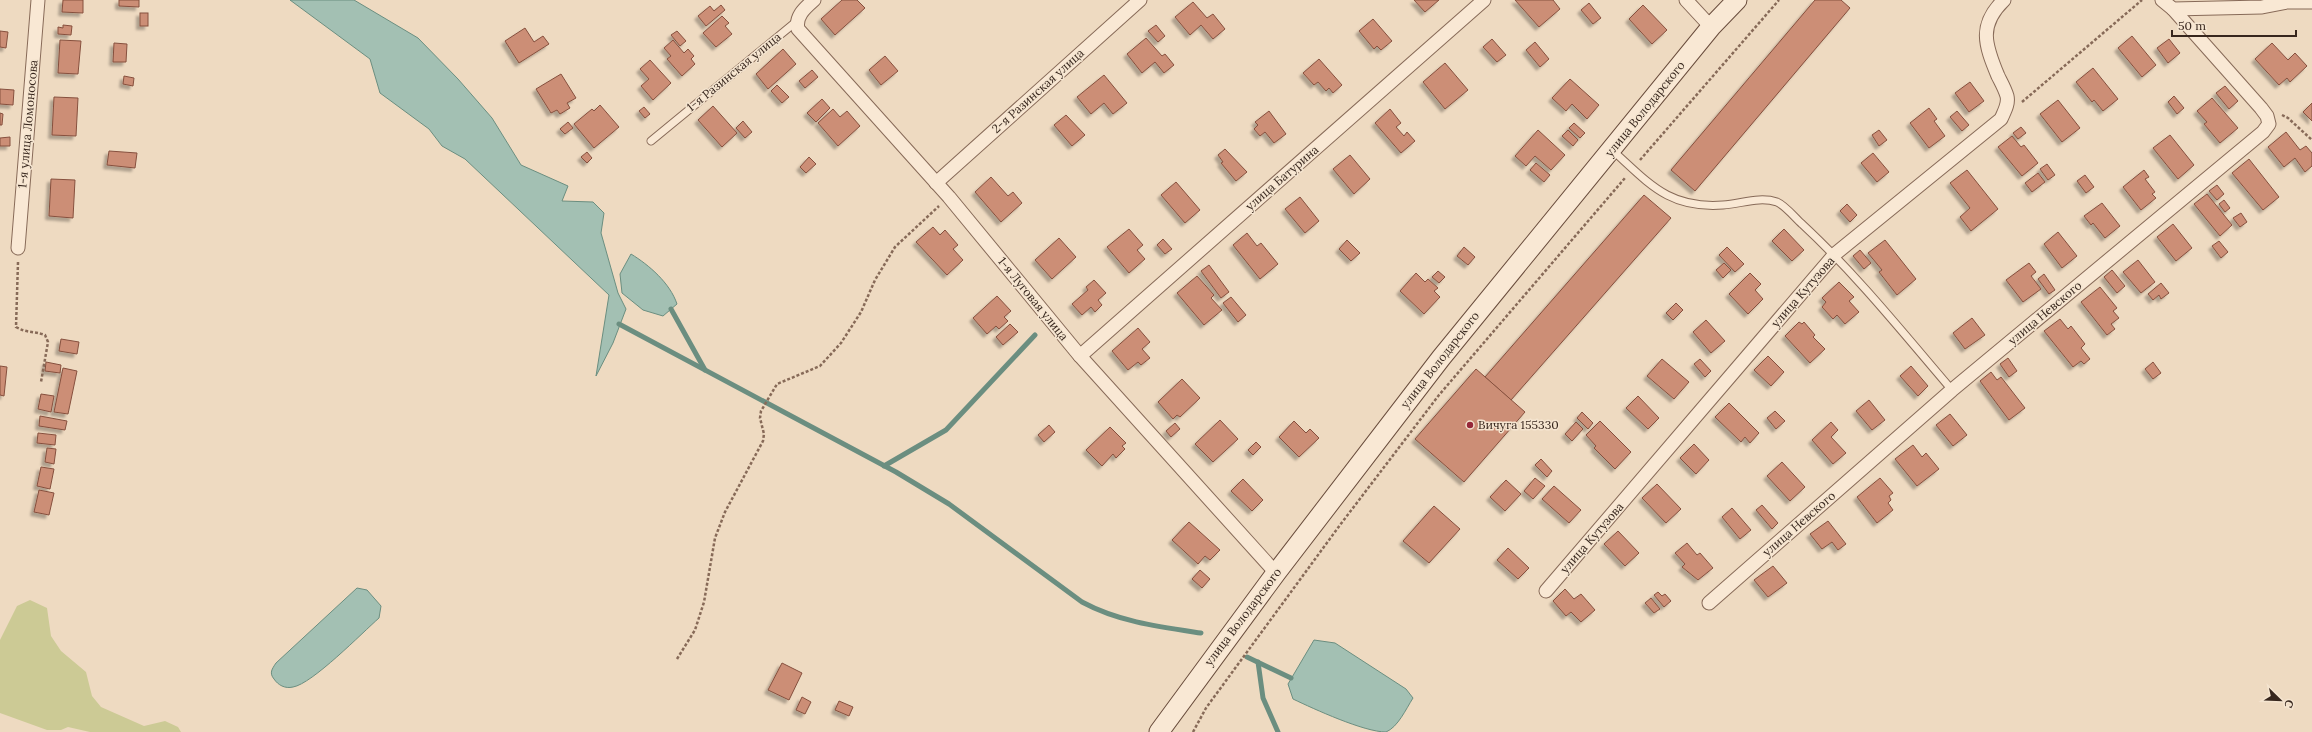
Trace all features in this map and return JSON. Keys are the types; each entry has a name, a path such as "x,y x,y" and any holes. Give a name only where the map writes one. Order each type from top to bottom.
{"main road":[{"name":"улица Володарского","path":"1158,732 1276,573 1441,358 1711,27 1737,0"}],"street":[{"name":"1-я улица Ломоносова","path":"18,248 38,0"},
{"name":"1-я Разинская улица","path":"796,21 799,15 814,0"},
{"name":"2-я Разинская улица","path":"936,183 1140,0"},
{"name":"улица Батурина","path":"1080,356 1484,0"},
{"path":"1686,0 1711,27"},
{"path":"2001,119 2006,107 2007,96 1988,50 1986,36 1987,25 1992,13 2004,0"},
{"path":"2162,0 2173,9 2268,116"},
{"path":"2173,9 2262,7 2287,2 2312,2"},
{"name":"1-я Луговая улица","path":"796,21 798,29 949,197 1080,356 1276,573"},
{"name":"улица Невского","path":"1709,603 1952,390 2263,132 2269,124 2268,116"},
{"name":"улица Кутузова","path":"1546,591 1835,254 2001,119"}],"lane":[{"name":"1-я Разинская улица","path":"650,141 796,21"},
{"path":"1611,149 1658,190 1669,197 1686,202 1723,205 1761,199 1778,203 1835,254 1952,390"}],"path":[{"path":"1193,732 1206,708 1312,563 1435,401 1633,168 1779,0"},
{"path":"2001,119 2142,0"},
{"path":"2268,116 2281,115 2288,118 2312,140"},
{"path":"677,659 695,630 704,602 714,538 725,512 763,441 764,434 760,418 761,411 769,396 777,384 820,366 841,343 861,312 875,280 895,247 949,197"},
{"path":"18,248 16,326 24,332 34,332 45,335 48,342 41,382"}],"shaded area":[{"path":"290,0 354,0 418,38 458,79 492,118 521,165 568,186 562,201 593,202 604,213 601,233 618,293 626,309 613,343 596,376 609,295 465,159 442,146 429,129 380,93 370,59"},
{"path":"631,254 658,275 674,296 677,304 663,316 643,310 622,293 620,274"},
{"path":"357,588 367,590 381,606 379,618 337,657 312,677 293,687 285,687 278,683 272,677 271,673 276,663"},
{"path":"30,600 47,608 51,636 61,651 86,672 92,696 101,707 144,726 165,721 178,727 181,732 90,732 68,727 61,730 47,730 0,713 0,640 17,606"},
{"path":"1314,640 1335,643 1406,689 1413,698 1401,717 1390,730 1386,732 1377,731 1352,724 1293,699 1288,684"}],"building":[{"path":"63,0 83,0 83,13 62,12"},
{"path":"119,0 139,0 139,7 119,6"},
{"path":"842,0 857,0 865,8 835,35 821,19"},
{"path":"1414,0 1439,0 1425,12"},
{"path":"1515,0 1553,0 1560,9 1539,27"},
{"path":"1815,0 1841,0 1850,8 1695,191 1671,170"},
{"path":"1193,2 1207,18 1213,14 1225,29 1213,39 1201,25 1190,35 1175,17"},
{"path":"1589,3 1601,18 1593,24 1581,10"},
{"path":"721,5 725,10 706,26 698,16 710,6 714,11"},
{"path":"1643,5 1667,30 1652,44 1629,19"},
{"path":"140,13 148,13 148,26 140,26"},
{"path":"722,16 729,23 725,26 732,34 716,47 703,33"},
{"path":"1373,19 1392,41 1381,50 1377,46 1374,49 1359,31"},
{"path":"63,25 72,26 71,35 58,34 58,27 63,28"},
{"path":"1156,25 1165,36 1158,42 1148,31"},
{"path":"525,28 534,42 543,36 549,44 519,63 505,41"},
{"path":"0,31 8,32 6,48 0,47"},
{"path":"677,31 686,41 680,46 671,35"},
{"path":"2132,36 2156,65 2142,77 2118,48"},
{"path":"1146,38 1162,56 1165,54 1174,65 1164,73 1155,62 1142,73 1127,54"},
{"path":"1492,39 1506,55 1497,62 1483,47"},
{"path":"2169,39 2180,53 2168,63 2157,48"},
{"path":"60,40 81,41 78,74 58,73"},
{"path":"673,40 684,53 688,49 694,56 691,59 695,64 682,76 667,59 671,56 664,48"},
{"path":"1535,42 1549,59 1540,67 1526,50"},
{"path":"114,43 127,44 126,62 113,62"},
{"path":"2272,43 2288,60 2295,53 2307,66 2290,82 2287,78 2279,85 2255,59"},
{"path":"783,49 796,64 768,89 756,74"},
{"path":"885,56 898,71 881,85 869,70"},
{"path":"1319,59 1342,85 1333,93 1329,88 1326,91 1318,82 1314,85 1303,73"},
{"path":"650,60 671,83 653,100 641,86 649,79 640,69"},
{"path":"1445,63 1468,90 1445,109 1423,82"},
{"path":"2093,68 2118,99 2103,111 2094,100 2092,102 2076,82"},
{"path":"812,70 818,77 805,88 799,81"},
{"path":"561,74 576,98 567,103 570,108 560,114 557,110 551,113 536,89"},
{"path":"1104,75 1127,103 1113,114 1104,103 1091,114 1077,97"},
{"path":"124,76 134,78 133,86 123,84"},
{"path":"1570,79 1599,105 1587,119 1572,104 1566,111 1552,98"},
{"path":"1970,82 1984,101 1969,112 1955,93"},
{"path":"777,85 789,97 782,103 771,91"},
{"path":"2225,86 2238,101 2229,109 2216,93"},
{"path":"0,89 14,90 13,105 0,104"},
{"path":"2174,96 2184,108 2177,114 2168,102"},
{"path":"54,97 78,98 76,136 52,135"},
{"path":"2212,98 2238,128 2220,143 2204,124 2207,122 2197,111"},
{"path":"822,99 830,108 816,122 807,113"},
{"path":"2058,100 2080,128 2062,142 2040,114"},
{"path":"2312,103 2312,121 2303,112"},
{"path":"600,105 619,127 594,148 574,124 592,109 594,111"},
{"path":"713,106 737,133 722,147 698,120"},
{"path":"644,107 650,114 645,118 639,111"},
{"path":"1929,108 1937,119 1934,121 1945,136 1929,148 1910,123"},
{"path":"833,109 840,117 847,111 860,126 838,146 818,123"},
{"path":"1390,109 1401,123 1396,127 1404,136 1407,132 1415,141 1401,153 1375,123"},
{"path":"1269,111 1286,134 1274,143 1265,132 1260,136 1254,129 1258,125 1255,122"},
{"path":"1957,111 1969,125 1962,131 1950,117"},
{"path":"0,113 3,114 2,125 0,125"},
{"path":"1066,115 1085,135 1072,146 1054,125"},
{"path":"743,121 752,132 745,138 736,128"},
{"path":"568,122 573,128 565,134 560,129"},
{"path":"1574,123 1585,133 1580,138 1569,128"},
{"path":"2021,127 2026,133 2018,139 2013,133"},
{"path":"1538,130 1565,155 1551,170 1535,156 1526,166 1515,156"},
{"path":"1568,130 1578,140 1573,146 1562,136"},
{"path":"1879,130 1887,140 1879,146 1872,135"},
{"path":"2286,132 2300,150 2306,146 2312,153 2312,166 2305,172 2295,158 2284,167 2268,147"},
{"path":"2170,135 2194,165 2178,179 2153,148"},
{"path":"2012,136 2021,147 2024,145 2038,163 2022,176 1998,147"},
{"path":"10,137 10,146 0,146 0,138"},
{"path":"1225,149 1247,172 1236,181 1221,163 1223,162 1218,155"},
{"path":"109,151 137,153 135,168 107,165"},
{"path":"587,152 592,158 587,163 581,157"},
{"path":"1873,153 1889,172 1877,182 1861,163"},
{"path":"1350,155 1370,179 1354,194 1333,169"},
{"path":"809,157 816,164 806,173 800,167"},
{"path":"2249,159 2279,197 2263,210 2232,173"},
{"path":"1536,163 1550,175 1544,182 1530,170"},
{"path":"2047,164 2055,175 2048,180 2040,169"},
{"path":"1967,170 1998,209 1971,231 1960,217 1970,208 1950,183"},
{"path":"2144,170 2149,177 2145,179 2155,192 2152,194 2156,198 2141,210 2123,187"},
{"path":"2038,173 2045,182 2032,192 2025,183"},
{"path":"2085,175 2094,187 2086,193 2077,181"},
{"path":"991,177 1008,196 1013,192 1022,203 1001,222 975,192"},
{"path":"51,179 75,180 73,218 49,216"},
{"path":"1176,182 1200,210 1185,223 1161,195"},
{"path":"2217,185 2224,194 2217,200 2209,191"},
{"path":"2207,194 2232,225 2220,236 2194,204"},
{"path":"1644,195 1671,218 1511,400 1485,377"},
{"path":"1300,197 1319,221 1305,233 1285,209"},
{"path":"2224,200 2230,208 2225,212 2219,204"},
{"path":"2102,203 2120,226 2105,238 2093,223 2091,225 2084,216"},
{"path":"1847,204 1857,215 1850,222 1840,211"},
{"path":"2241,213 2247,222 2240,227 2233,218"},
{"path":"2173,224 2192,248 2176,261 2157,237"},
{"path":"933,227 940,235 945,230 958,245 953,249 963,260 947,275 916,242"},
{"path":"1129,229 1143,245 1137,250 1145,259 1129,273 1107,247"},
{"path":"1784,229 1804,250 1792,261 1772,241"},
{"path":"2058,232 2077,256 2062,268 2044,244"},
{"path":"1247,233 1257,246 1261,243 1278,264 1260,279 1233,245"},
{"path":"1059,238 1076,257 1052,279 1035,260"},
{"path":"1163,239 1172,249 1165,254 1157,245"},
{"path":"1347,240 1360,253 1351,261 1339,249"},
{"path":"1885,240 1916,279 1897,295 1879,272 1882,270 1868,253"},
{"path":"2219,241 2228,252 2221,258 2212,246"},
{"path":"1464,247 1475,257 1468,265 1457,256"},
{"path":"1727,247 1744,264 1735,272 1719,255"},
{"path":"1860,250 1871,263 1864,269 1853,256"},
{"path":"2138,260 2155,282 2141,293 2123,272"},
{"path":"1724,263 1731,270 1723,278 1716,270"},
{"path":"2029,263 2036,272 2031,276 2041,289 2023,302 2006,280"},
{"path":"1209,265 1229,292 1221,298 1201,271"},
{"path":"2112,270 2125,286 2117,293 2104,277"},
{"path":"1438,271 1445,277 1439,283 1432,277"},
{"path":"1416,273 1425,282 1428,279 1438,288 1434,291 1440,297 1424,314 1400,291"},
{"path":"1750,273 1761,284 1755,290 1763,299 1748,314 1729,294"},
{"path":"2044,274 2055,290 2049,294 2038,279"},
{"path":"1197,276 1214,295 1211,298 1222,310 1204,325 1177,293"},
{"path":"1094,280 1106,293 1098,300 1102,305 1095,312 1091,307 1082,315 1072,304 1088,290 1086,287"},
{"path":"1839,282 1854,297 1849,301 1859,312 1845,324 1837,315 1833,319 1822,307 1826,302 1822,298"},
{"path":"2161,283 2169,293 2161,299 2159,295 2153,300 2148,294"},
{"path":"2100,287 2117,308 2113,311 2119,318 2111,324 2115,329 2107,335 2081,302"},
{"path":"997,296 1011,311 1004,317 1008,321 999,329 996,326 987,334 973,318"},
{"path":"1231,297 1246,315 1238,322 1223,303"},
{"path":"1676,303 1683,310 1673,320 1666,313"},
{"path":"1972,318 1985,335 1965,349 1953,333"},
{"path":"2060,319 2068,329 2071,326 2085,344 2081,348 2090,359 2084,364 2081,361 2073,367 2044,331"},
{"path":"1706,320 1725,341 1711,353 1693,332"},
{"path":"1799,322 1802,324 1804,322 1815,335 1813,337 1825,349 1810,363 1785,336"},
{"path":"1010,324 1018,332 1003,345 996,337"},
{"path":"1138,328 1150,342 1142,349 1150,358 1141,365 1138,362 1128,370 1112,351"},
{"path":"61,339 79,342 77,354 59,351"},
{"path":"1768,356 1784,372 1771,386 1754,370"},
{"path":"2008,358 2017,371 2009,377 2000,364"},
{"path":"1662,359 1689,382 1674,399 1647,376"},
{"path":"1700,359 1711,371 1705,377 1694,364"},
{"path":"46,362 61,365 60,373 45,371"},
{"path":"2153,362 2161,373 2153,379 2145,369"},
{"path":"0,366 7,367 4,396 0,395"},
{"path":"1911,366 1928,386 1918,396 1900,376"},
{"path":"63,368 77,371 68,414 54,412"},
{"name":"Вичуга 155330","path":"1476,369 1525,412 1464,482 1415,439"},
{"path":"1991,372 1997,380 2001,377 2025,408 2009,420 1980,381"},
{"path":"1182,379 1200,398 1180,417 1177,415 1173,419 1158,402"},
{"path":"41,394 54,396 51,412 38,409"},
{"path":"1638,396 1659,418 1648,429 1626,408"},
{"path":"1869,400 1885,420 1872,430 1856,411"},
{"path":"1729,403 1759,433 1750,443 1745,437 1741,442 1715,417"},
{"path":"1775,411 1785,421 1776,429 1767,418"},
{"path":"1582,412 1593,423 1588,429 1577,418"},
{"path":"1950,414 1967,435 1953,446 1936,425"},
{"path":"40,416 67,421 65,430 39,426"},
{"path":"1220,420 1238,439 1213,462 1195,444"},
{"path":"1294,421 1306,433 1310,429 1319,438 1299,457 1279,437"},
{"path":"1600,421 1631,452 1615,469 1594,448 1596,446 1586,435"},
{"path":"1576,422 1583,429 1572,441 1565,434"},
{"path":"1831,422 1838,430 1831,437 1846,453 1833,464 1812,440"},
{"path":"1175,423 1180,429 1171,437 1166,431"},
{"path":"1049,425 1055,432 1044,442 1038,435"},
{"path":"1110,427 1126,443 1122,446 1125,449 1116,458 1113,454 1102,466 1086,450"},
{"path":"38,433 56,435 55,445 37,443"},
{"path":"1256,442 1261,447 1253,455 1248,450"},
{"path":"1694,444 1709,460 1696,474 1680,458"},
{"path":"1913,445 1922,457 1926,453 1939,469 1917,486 1895,459"},
{"path":"47,448 56,449 54,464 45,462"},
{"path":"1541,459 1552,471 1547,477 1535,465"},
{"path":"1782,462 1805,487 1790,501 1767,476"},
{"path":"41,467 54,469 50,489 37,486"},
{"path":"1535,478 1545,486 1533,499 1524,491"},
{"path":"1880,478 1893,493 1889,496 1891,500 1888,503 1893,510 1877,523 1857,497"},
{"path":"1243,479 1263,500 1252,511 1231,491"},
{"path":"1506,480 1521,494 1505,511 1490,497"},
{"path":"1657,484 1681,509 1666,523 1642,498"},
{"path":"1554,486 1581,510 1569,523 1542,499"},
{"path":"39,490 54,493 49,515 34,512"},
{"path":"1762,505 1778,523 1772,529 1756,510"},
{"path":"1434,506 1460,529 1429,563 1403,541"},
{"path":"1732,508 1751,530 1740,539 1722,517"},
{"path":"1828,521 1846,544 1838,550 1832,542 1822,549 1810,534"},
{"path":"1189,522 1220,550 1210,560 1205,556 1198,564 1172,540"},
{"path":"1618,531 1639,553 1625,566 1604,544"},
{"path":"1687,543 1697,555 1700,553 1713,568 1698,580 1682,567 1685,564 1675,553"},
{"path":"1508,548 1529,568 1518,579 1497,560"},
{"path":"1773,566 1787,583 1768,597 1754,580"},
{"path":"1200,570 1210,579 1202,588 1192,579"},
{"path":"1565,589 1574,599 1581,594 1595,610 1581,622 1571,612 1566,616 1553,601"},
{"path":"1658,592 1662,596 1665,594 1671,601 1664,607 1654,595"},
{"path":"1651,598 1660,609 1654,613 1645,603"},
{"path":"782,663 802,673 789,700 768,690"},
{"path":"802,697 811,702 805,714 796,710"},
{"path":"839,701 853,707 849,716 835,710"}],"waterway":[{"path":"671,309 705,370"},
{"path":"619,324 896,472 949,504 1082,602 1096,609 1140,623 1201,633"},
{"path":"884,466 946,430 1035,335"},
{"path":"1247,657 1291,678"},
{"path":"1258,662 1263,698 1278,732"}],"place":[{"name":"Вичуга 155330","path":"1470,425"}]}
